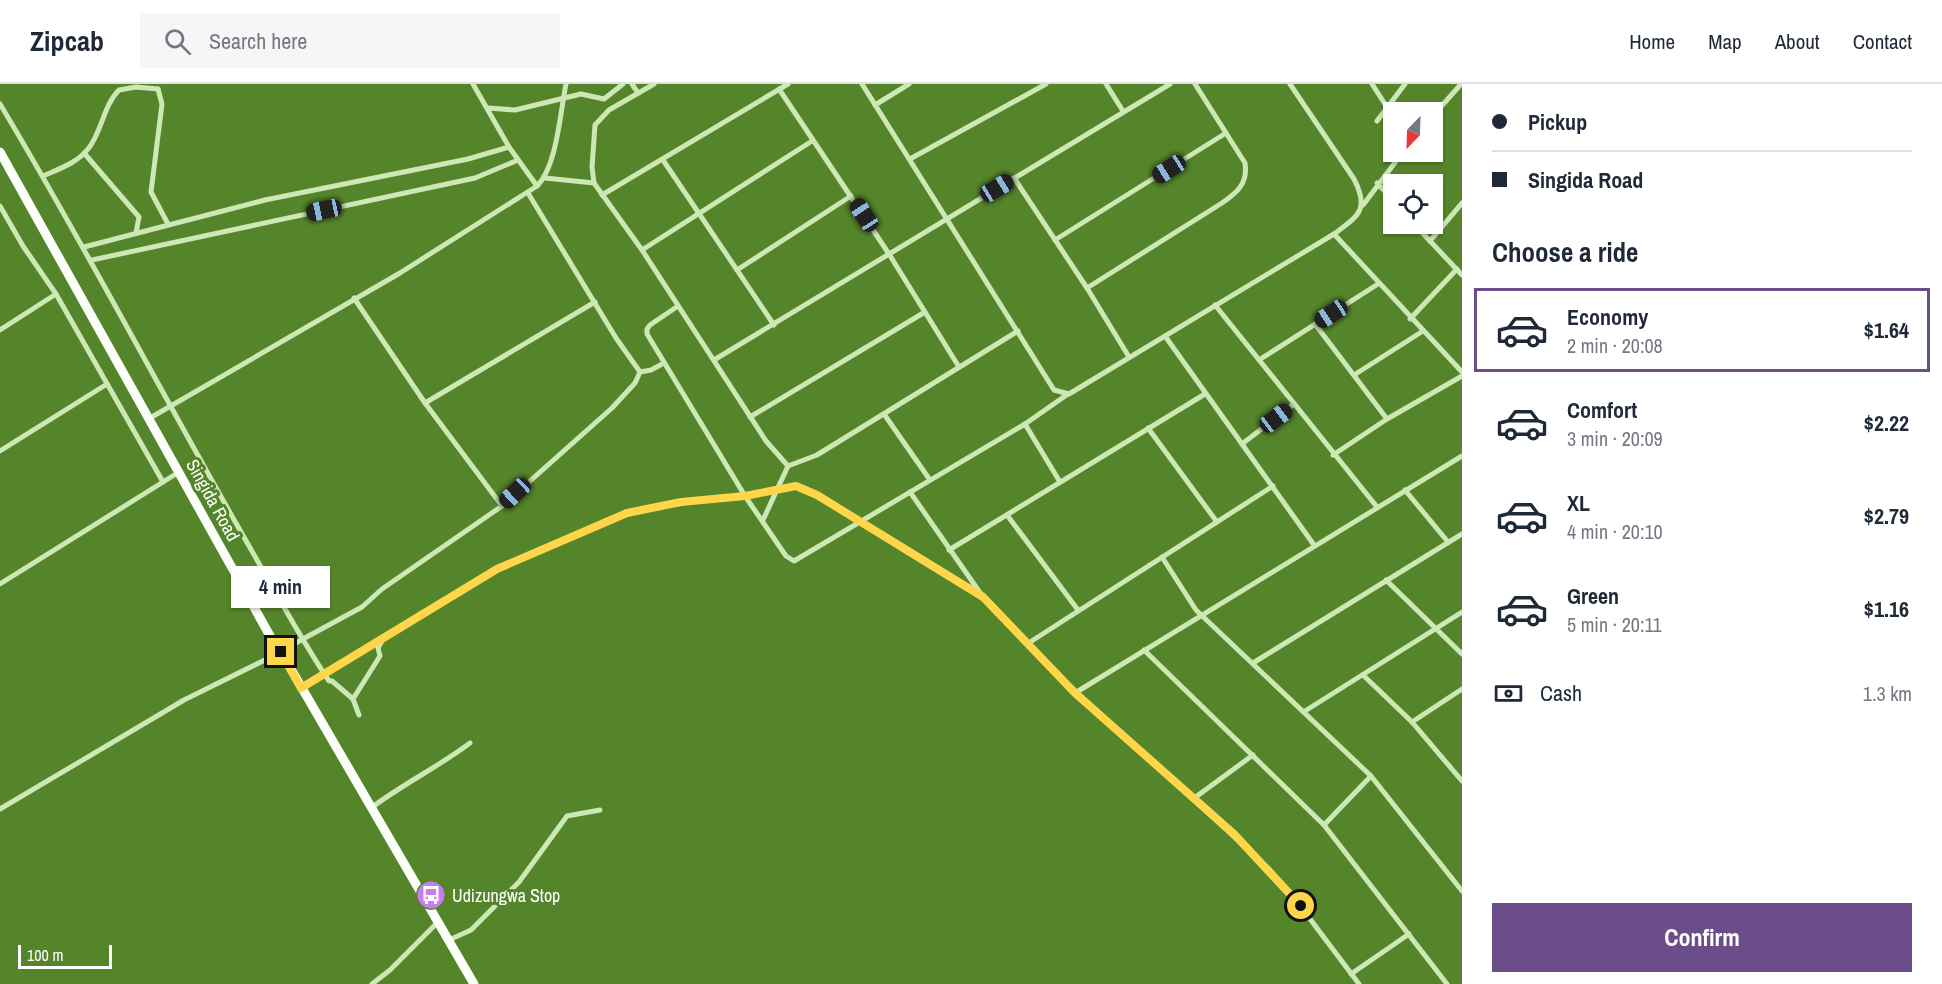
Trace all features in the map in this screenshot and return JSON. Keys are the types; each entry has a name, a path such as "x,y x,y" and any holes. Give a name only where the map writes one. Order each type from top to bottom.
{"highway":[{"name":"Singida Road","path":"0,152 280,652 474,984"}],"street":[{"path":"473,84 509,147 537,186"},
{"path":"150,418 400,273 537,186 545,178 553,156 566,84"},
{"path":"488,108 515,110 581,94 604,99 622,84"},
{"path":"632,84 638,93"},
{"path":"654,84 600,117 595,125 592,167 594,183 642,250 766,441 788,466"},
{"path":"602,195 788,84"},
{"path":"862,84 1054,390 1069,393"},
{"path":"875,105 909,84"},
{"path":"910,159 1046,84"},
{"path":"1106,84 1123,111"},
{"path":"714,360 1170,84"},
{"path":"1087,288 1222,203 1242,186 1246,175 1245,162 1195,84"},
{"path":"1290,84 1354,179 1363,205"},
{"path":"1372,84 1383,102"},
{"path":"1392,102 1405,84"},
{"path":"1443,104 1461,84"},
{"path":"43,176 69,164 84,153 94,140 117,93 126,87 160,87 162,104 151,192 168,225"},
{"path":"779,89 889,254 959,367"},
{"path":"0,104 92,260 170,407 302,638 329,681 353,699 359,715"},
{"path":"1377,121 1383,113"},
{"path":"1055,240 1226,133"},
{"path":"642,250 812,141"},
{"path":"84,247 265,200 468,159 509,147"},
{"path":"84,153 139,217 136,233"},
{"path":"92,260 475,178 518,160"},
{"path":"663,160 774,325"},
{"path":"678,306 647,329 664,363 745,496 786,556 794,561 1025,424 1069,393 1334,234 1353,220 1377,183 1395,162"},
{"path":"545,178 594,183"},
{"path":"1014,178 1087,288 1129,357"},
{"path":"1377,183 1383,189"},
{"path":"528,193 640,372"},
{"path":"737,270 851,196"},
{"path":"1430,241 1462,203"},
{"path":"0,206 22,246 56,294 163,482"},
{"path":"1333,455 1462,374 1378,285 1334,234"},
{"path":"1423,234 1462,275"},
{"path":"1410,319 1457,269"},
{"path":"1259,360 1378,285"},
{"path":"0,330 56,294"},
{"path":"354,298 424,403 502,506"},
{"path":"424,403 595,302"},
{"path":"1215,305 1377,507"},
{"path":"750,417 925,312"},
{"path":"1315,324 1387,419"},
{"path":"1354,375 1423,331"},
{"path":"763,520 788,466 817,455 1018,332"},
{"path":"1165,336 1314,545"},
{"path":"640,372 651,370 664,363"},
{"path":"0,809 184,700 280,652 362,607 382,589 502,506 612,408 635,383 640,372"},
{"path":"0,451 107,384"},
{"path":"949,550 1205,394"},
{"path":"1242,444 1294,404"},
{"path":"884,414 930,480"},
{"path":"1025,424 1060,482"},
{"path":"1148,428 1216,522"},
{"path":"1075,693 1462,456"},
{"path":"0,584 179,472"},
{"path":"301,688 497,569 627,513 681,502 745,496 796,486 862,522 983,597"},
{"path":"1027,644 1273,486"},
{"path":"1405,490 1448,542"},
{"path":"910,492 983,597 1075,693 1234,834 1286,888 1359,984"},
{"path":"1007,515 1078,610"},
{"path":"1253,663 1462,534"},
{"path":"1162,557 1196,610 1204,615 1371,776 1461,889"},
{"path":"1386,580 1462,654"},
{"path":"1305,711 1462,612"},
{"path":"353,699 380,656 378,648 383,638"},
{"path":"1144,650 1324,825 1448,984"},
{"path":"1363,675 1412,722 1462,781"},
{"path":"1412,722 1462,689"},
{"path":"371,808 400,786 439,766 470,743"},
{"path":"1194,799 1253,755"},
{"path":"1455,772 1462,767"},
{"path":"1324,825 1371,776"},
{"path":"449,940 471,930 519,882 567,816 600,810"},
{"path":"372,984 390,970 438,922"},
{"path":"1351,974 1409,934"}],"place":[{"name":"Udizungwa Stop","path":"431,895"}],"route":[{"path":"281,652 301,688 497,569 627,513 681,502 745,496 796,486 817,495 983,597 1075,693 1234,834 1301,906"}]}
